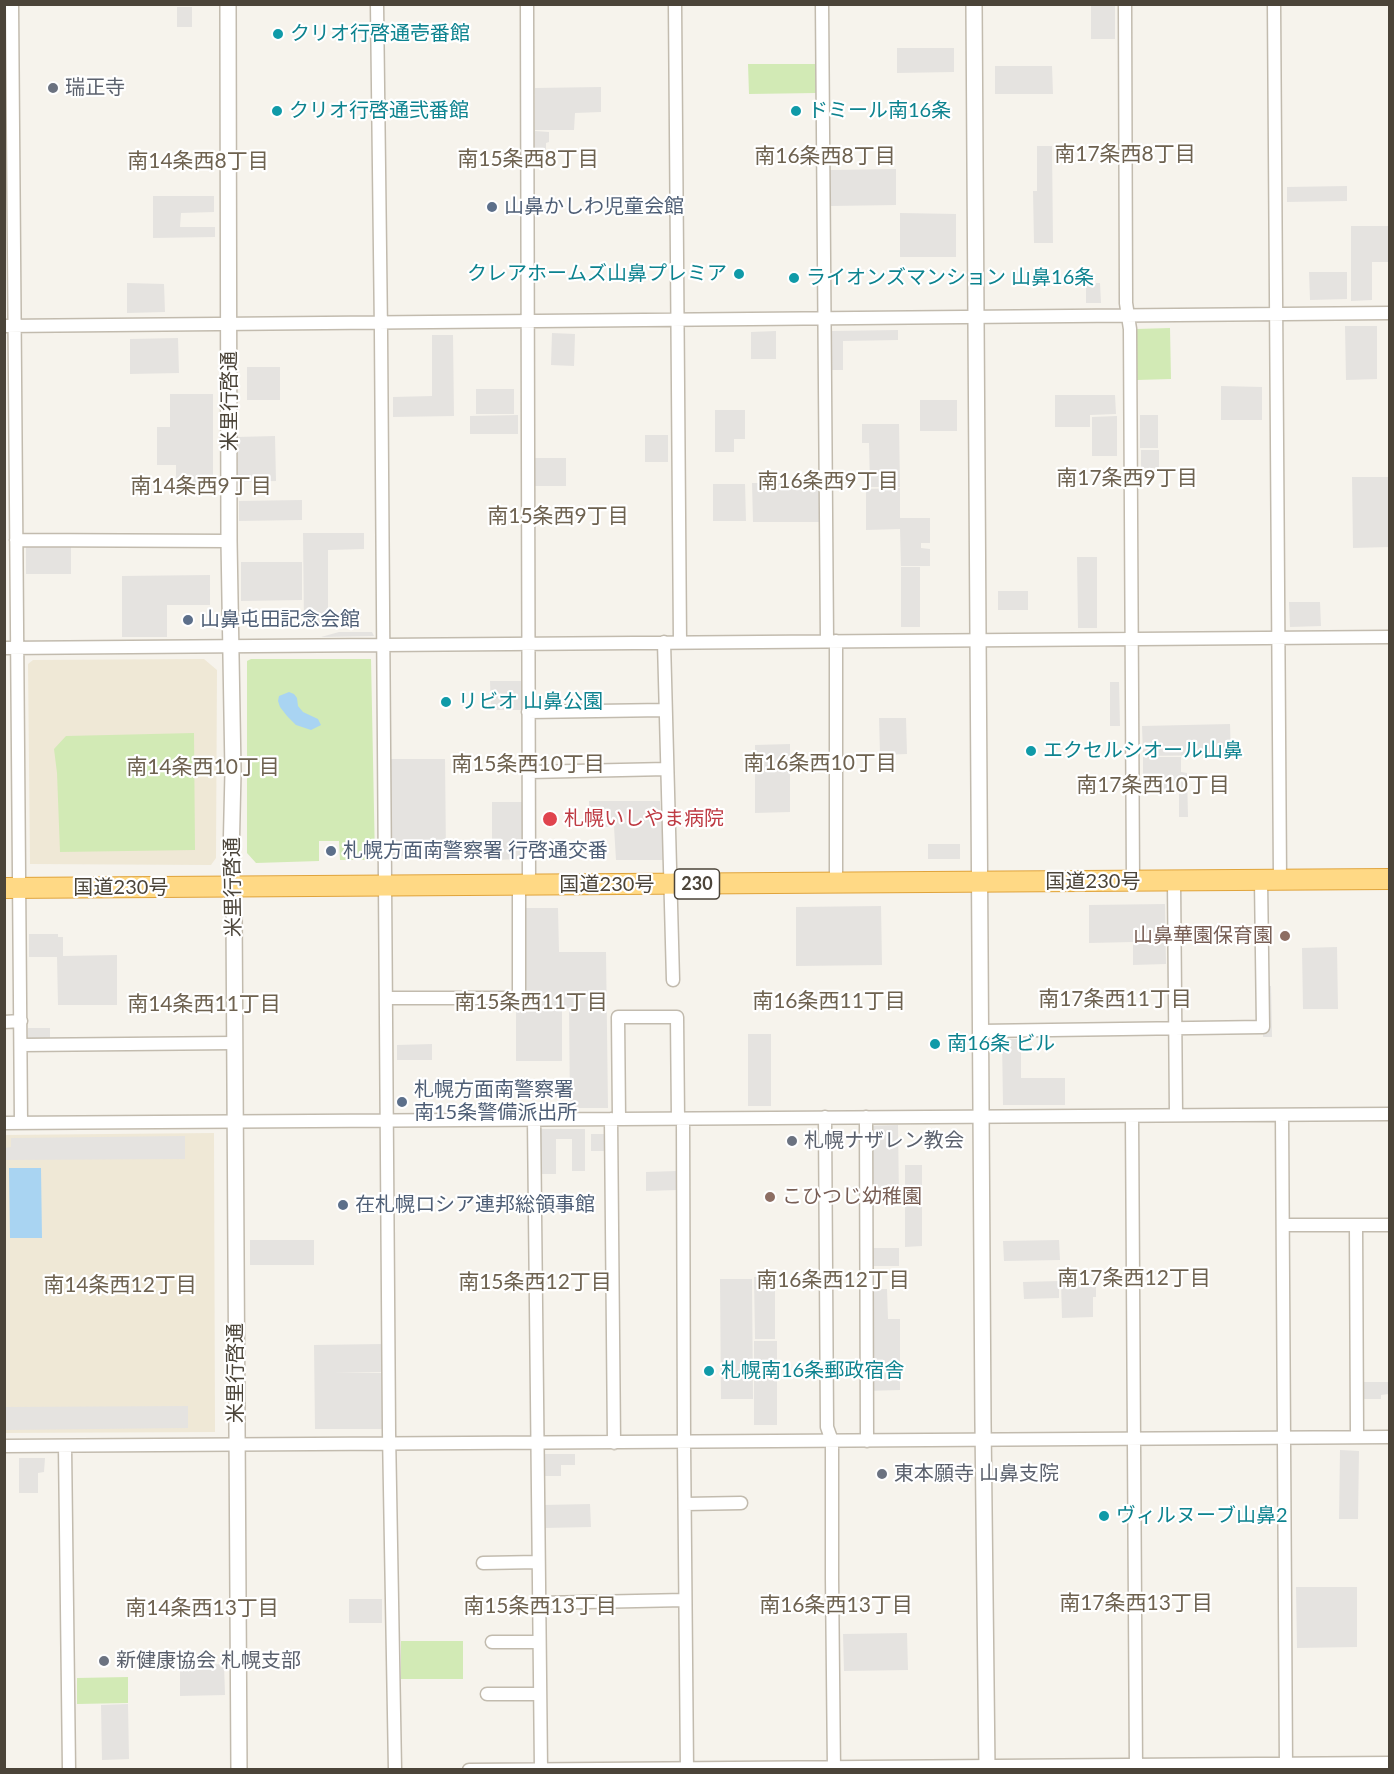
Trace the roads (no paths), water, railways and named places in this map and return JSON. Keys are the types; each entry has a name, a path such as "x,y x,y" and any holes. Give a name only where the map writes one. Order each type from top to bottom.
{"highway":[{"name":"国道230号","path":"12,888 1389,879"}],"street":[{"path":"12,4 10,326 16,540 10,648 12,888 21,1021 21,1123"},
{"name":"米里行啓通","path":"228,4 229,541 232,646 231,858 239,1770"},
{"path":"377,4 389,1443 395,1770"},
{"path":"386,998 519,998 529,772 527,4"},
{"path":"675,4 680,642"},
{"path":"822,4 825,318 836,884"},
{"path":"974,4 987,1768"},
{"path":"1125,4 1126,292 1130,329 1133,882"},
{"path":"980,1031 1263,1027 1271,879 1279,638 1275,4"},
{"path":"10,326 1389,314"},
{"path":"16,540 229,541"},
{"path":"10,648 1389,637"},
{"path":"664,642 673,980"},
{"path":"528,712 666,710"},
{"path":"529,772 667,769"},
{"path":"1174,881 1176,1115"},
{"path":"614,1443 615,1119 618,1017 677,1017 681,1119 687,1769"},
{"path":"4,1022 21,1021"},
{"path":"21,1045 234,1043"},
{"path":"4,1123 1389,1114"},
{"path":"1282,1115 1286,1767"},
{"path":"1131,1116 1136,1767"},
{"path":"825,1117 827,1427 832,1441 834,1768"},
{"path":"866,1117 867,1441"},
{"path":"534,1119 541,1769"},
{"path":"1283,1225 1389,1225"},
{"path":"1356,1225 1357,1437"},
{"path":"4,1446 1389,1437"},
{"path":"65,1446 69,1770"},
{"path":"685,1504 741,1503"},
{"path":"483,1563 538,1562"},
{"path":"539,1603 686,1600"},
{"path":"492,1642 539,1641"},
{"path":"487,1694 540,1694"},
{"path":"470,1770 1286,1767 1389,1763"}],"water":[{"path":"289,692 297,698 298,706 303,712 318,719 321,725 311,730 296,725 287,716 278,701 279,696"},
{"path":"9,1168 41,1168 42,1238 10,1238"}],"place":[{"name":"クリオ行啓通壱番館","path":"278,34"},
{"name":"瑞正寺","path":"53,88"},
{"name":"クリオ行啓通弐番館","path":"277,111"},
{"name":"ドミール南16条","path":"796,111"},
{"name":"山鼻かしわ児童会館","path":"492,207"},
{"name":"クレアホームズ山鼻プレミア","path":"739,274"},
{"name":"ライオンズマンション 山鼻16条","path":"794,278"},
{"name":"山鼻屯田記念会館","path":"188,620"},
{"name":"リビオ 山鼻公園","path":"446,702"},
{"name":"エクセルシオール山鼻","path":"1031,751"},
{"name":"札幌いしやま病院","path":"550,819"},
{"name":"札幌方面南警察署 行啓通交番","path":"331,851"},
{"name":"山鼻華園保育園","path":"1285,936"},
{"name":"南16条 ビル","path":"935,1044"},
{"name":"札幌方面南警察署 南15条警備派出所","path":"402,1102"},
{"name":"札幌ナザレン教会","path":"792,1141"},
{"name":"こひつじ幼稚園","path":"770,1197"},
{"name":"在札幌ロシア連邦総領事館","path":"343,1205"},
{"name":"札幌南16条郵政宿舎","path":"709,1371"},
{"name":"東本願寺 山鼻支院","path":"882,1474"},
{"name":"ヴィルヌーブ山鼻2","path":"1104,1516"},
{"name":"新健康協会 札幌支部","path":"104,1661"}],"district":[{"name":"南17条西8丁目","path":"1125,154"},
{"name":"南16条西8丁目","path":"825,156"},
{"name":"南15条西8丁目","path":"528,159"},
{"name":"南14条西8丁目","path":"198,161"},
{"name":"南17条西9丁目","path":"1127,478"},
{"name":"南16条西9丁目","path":"828,481"},
{"name":"南14条西9丁目","path":"201,486"},
{"name":"南15条西9丁目","path":"558,516"},
{"name":"南16条西10丁目","path":"820,763"},
{"name":"南15条西10丁目","path":"528,764"},
{"name":"南14条西10丁目","path":"203,767"},
{"name":"南17条西10丁目","path":"1153,785"},
{"name":"南17条西11丁目","path":"1115,999"},
{"name":"南16条西11丁目","path":"829,1001"},
{"name":"南15条西11丁目","path":"531,1002"},
{"name":"南14条西11丁目","path":"204,1004"},
{"name":"南17条西12丁目","path":"1134,1278"},
{"name":"南16条西12丁目","path":"833,1280"},
{"name":"南15条西12丁目","path":"535,1282"},
{"name":"南14条西12丁目","path":"120,1285"},
{"name":"南17条西13丁目","path":"1136,1603"},
{"name":"南16条西13丁目","path":"836,1605"},
{"name":"南15条西13丁目","path":"540,1606"},
{"name":"南14条西13丁目","path":"202,1608"}]}
